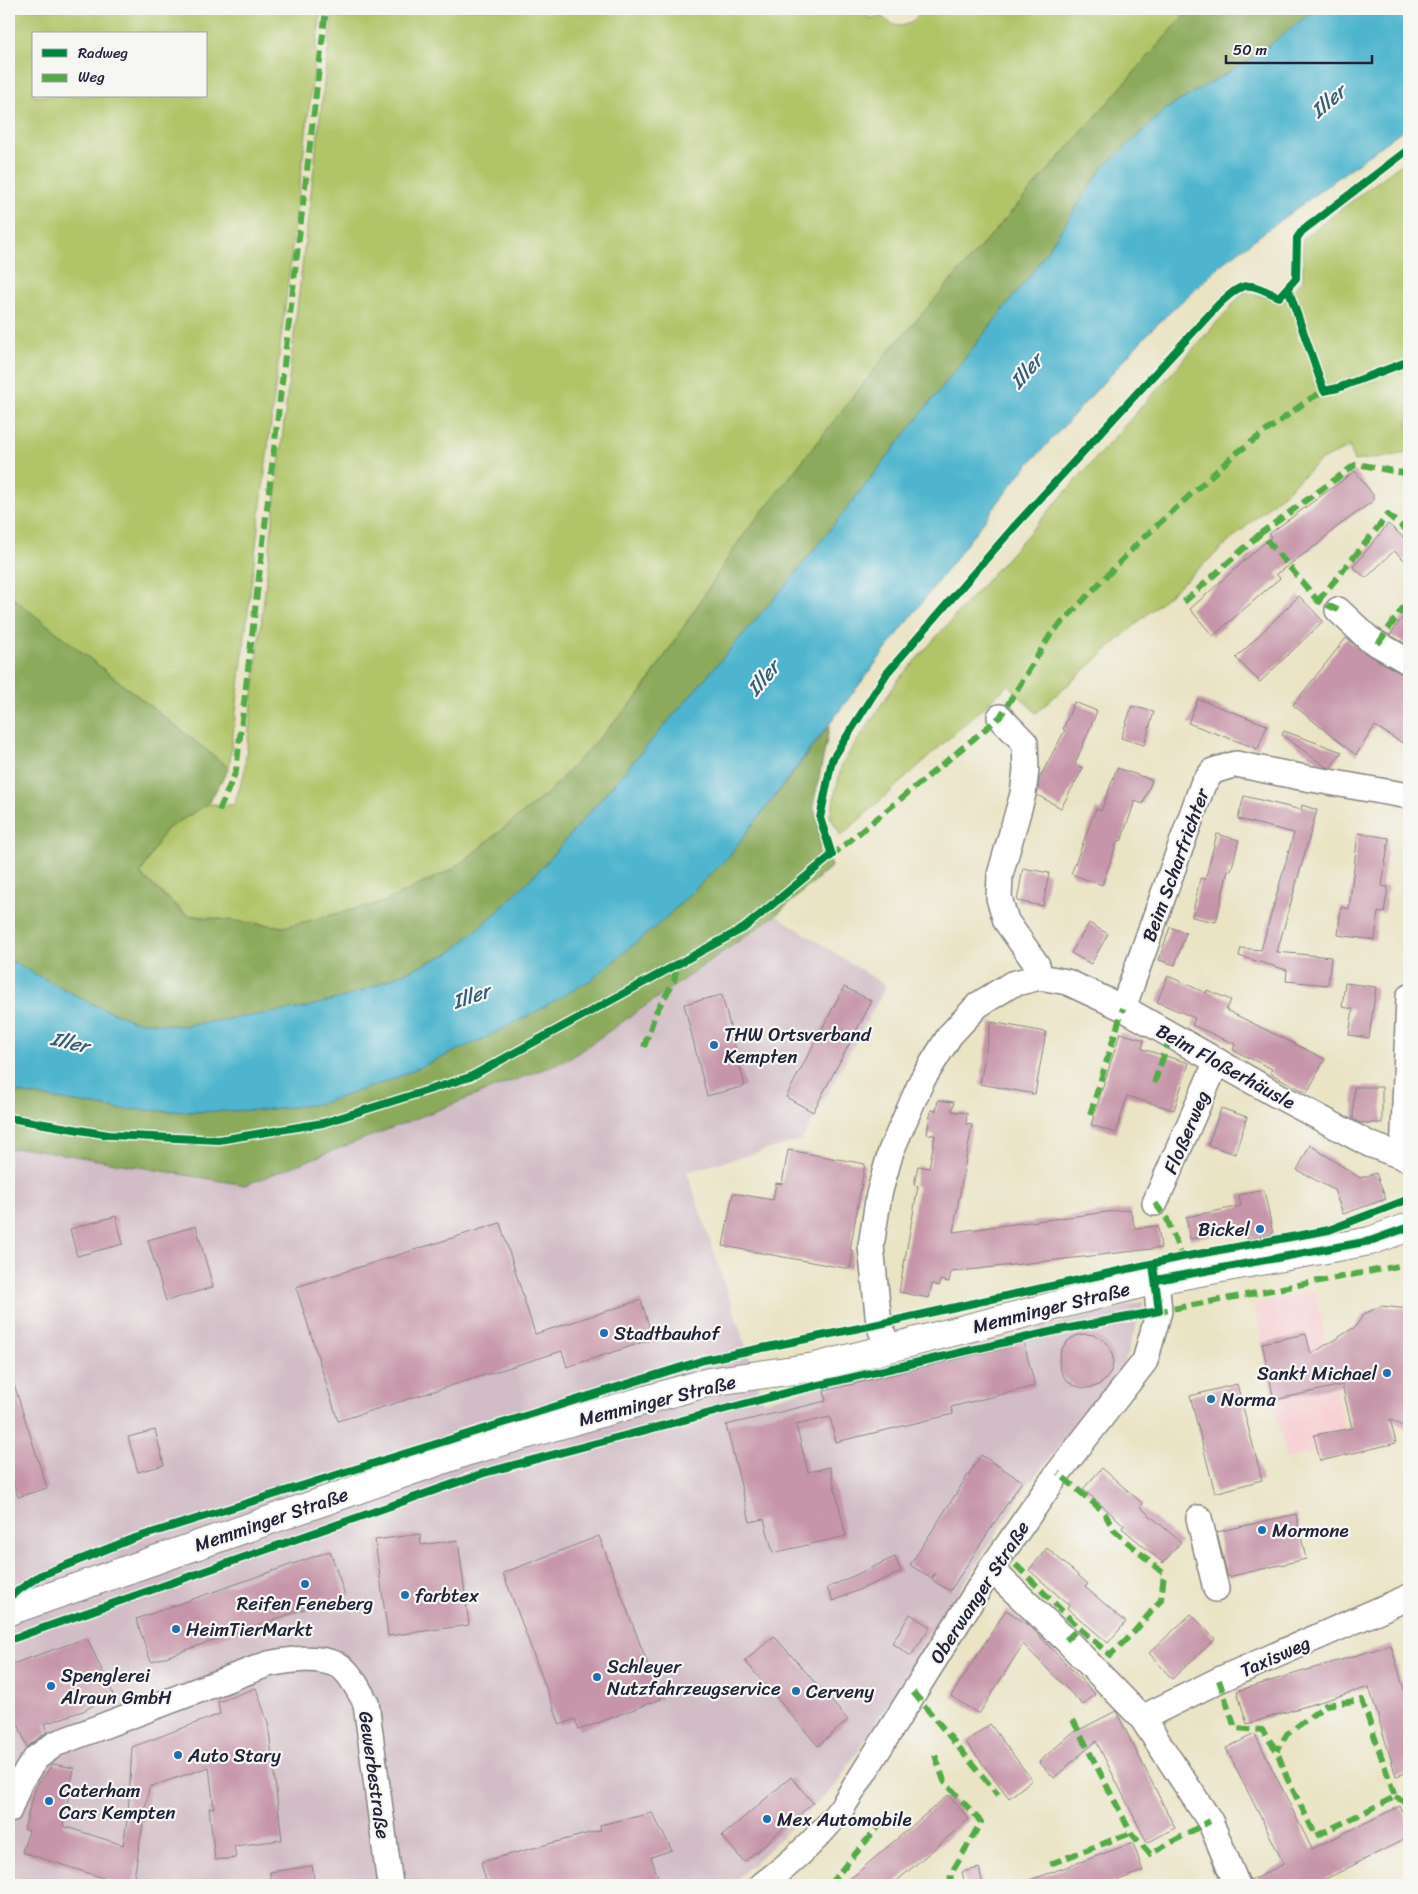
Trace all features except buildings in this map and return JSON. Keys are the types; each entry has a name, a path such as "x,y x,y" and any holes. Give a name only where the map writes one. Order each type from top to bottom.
{"main road":[{"name":"Memminger Straße","path":"9,1611 465,1452 709,1382 815,1367 1156,1280 1370,1241 1409,1227"}],"street":[{"path":"1338,610 1369,639 1409,662"},
{"path":"1000,717 1024,743 1026,770 1023,794 1000,875 999,898 1006,921 1037,965 1040,977"},
{"name":"Beim Scharfrichter","path":"1123,1008 1203,784 1213,771 1236,764 1409,796"},
{"name":"Beim Floßerhäusle","path":"888,1348 879,1324 871,1246 879,1194 891,1151 922,1080 950,1035 978,1005 1012,984 1040,977 1067,982 1123,1008 1277,1095 1369,1144 1406,1158"},
{"path":"1406,1158 1409,997"},
{"name":"Floßerweg","path":"1155,1203 1217,1061"},
{"name":"Oberwanger Straße","path":"762,1885 791,1862 824,1831 843,1806 991,1569 1058,1473 1145,1361 1159,1311 1156,1280"},
{"path":"1199,1518 1216,1590"},
{"path":"991,1569 1073,1647 1142,1718 1210,1821 1237,1885"},
{"name":"Taxisweg","path":"1142,1718 1219,1680 1409,1597"},
{"name":"Gewerbestraße","path":"9,1810 20,1781 36,1758 55,1744 268,1664 296,1659 320,1661 339,1666 359,1689 366,1702 390,1885"}],"shaded area":[{"path":"776,915 886,986 802,1140 687,1172 764,1401 1144,1301 1123,1367 1025,1488 836,1785 734,1882 724,1885 9,1885 9,1149 27,1148 569,1059"},
{"path":"1315,1291 1344,1429 1314,1435 1318,1452 1286,1459 1254,1304"}],"green space":[{"path":"9,9 321,9 229,768 9,595"},
{"path":"333,9 867,9 869,19 881,15 892,24 903,26 913,20 922,9 1190,9 891,349 739,541 641,693 548,793 453,869 384,902 284,927 187,915 140,874 165,830 208,804 234,805 244,774"},
{"path":"1190,9 1315,9 1256,56 1166,109 1103,168 1032,273 796,573 544,865 497,912 450,953 355,994 304,1008 181,1026 134,1021 92,1004 9,960 9,595 229,768 208,804 165,830 140,874 186,915 284,927 384,902 453,869 548,793 641,693 739,541 891,349"},
{"path":"1409,158 1409,453 1354,461 1350,447 1321,460 1036,713 1008,685 841,836 830,816 842,764 897,681 1244,292 1282,301 1303,280 1303,238"},
{"path":"830,725 813,806 831,867 776,915 569,1059 245,1185 27,1148 9,1149 9,1091 118,1109 192,1112 261,1110 320,1104 391,1080 660,923 728,857"}],"water":[{"name":"Iller","path":"1315,9 1409,9 1409,125 1224,262 1152,329 1019,475 728,857 660,923 591,980 528,1016 483,1039 391,1080 320,1104 261,1110 192,1112 118,1109 9,1091 9,960 92,1004 134,1021 181,1026 304,1008 355,994 450,953 497,912 544,865 796,573 1032,273 1103,168 1166,109 1256,56"}],"marked path":[{"path":"219,811 236,771 326,9"},
{"path":"830,857 1000,717 1051,634 1140,541 1234,455 1308,400 1324,391"},
{"path":"1338,610 1318,601 1261,533 1355,465 1409,474"},
{"path":"1318,601 1388,515 1409,532"},
{"path":"1184,602 1261,533"},
{"path":"1378,644 1409,599"},
{"path":"644,1047 656,1012 674,981 677,964"},
{"path":"1090,1115 1123,1008"},
{"path":"1154,1083 1171,1035"},
{"path":"1155,1203 1167,1219 1182,1257"},
{"path":"1156,1312 1409,1264"},
{"path":"1003,1552 1079,1628 1110,1655 1135,1631 1161,1600 1164,1574 1114,1530 1104,1512 1058,1473"},
{"path":"1066,1640 1079,1628"},
{"path":"1219,1680 1235,1728 1262,1730 1277,1751 1287,1778 1316,1836 1395,1797 1362,1700 1326,1705 1287,1734 1277,1751"},
{"path":"913,1692 998,1795"},
{"path":"1073,1720 1131,1833 1150,1854 1210,1821"},
{"path":"935,1755 944,1781 981,1822 951,1874 950,1885"},
{"path":"1395,1797 1409,1803"},
{"path":"829,1885 883,1821"},
{"path":"1050,1864 1131,1833"}],"cycle path":[{"path":"9,1118 109,1135 219,1140 323,1123 470,1077 744,928 832,855 820,818 832,760 887,673 1013,528 1219,304 1241,287 1247,286 1260,288 1279,297 1296,278 1297,238 1302,231 1409,149"},
{"path":"1288,288 1324,391 1338,388 1409,361"},
{"path":"9,1597 39,1576 132,1539 704,1360 879,1324 1182,1257 1329,1230 1409,1199"},
{"path":"1156,1280 1370,1241 1409,1227"},
{"path":"9,1640 484,1473 793,1391 1054,1331 1159,1311 1153,1264"}],"place":[{"name":"THW Ortsverband Kempten","path":"714,1045"},
{"name":"Bickel","path":"1260,1229"},
{"name":"Stadtbauhof","path":"604,1333"},
{"name":"Sankt Michael","path":"1387,1373"},
{"name":"Norma","path":"1211,1399"},
{"name":"Mormone","path":"1262,1530"},
{"name":"Reifen Feneberg","path":"305,1584"},
{"name":"farbtex","path":"405,1595"},
{"name":"HeimTierMarkt","path":"176,1629"},
{"name":"Schleyer Nutzfahrzeugservice","path":"597,1677"},
{"name":"Spenglerei Alraun GmbH","path":"51,1686"},
{"name":"Cerveny","path":"796,1691"},
{"name":"Auto Stary","path":"178,1755"},
{"name":"Caterham Cars Kempten","path":"49,1801"},
{"name":"Mex Automobile","path":"767,1819"}]}
